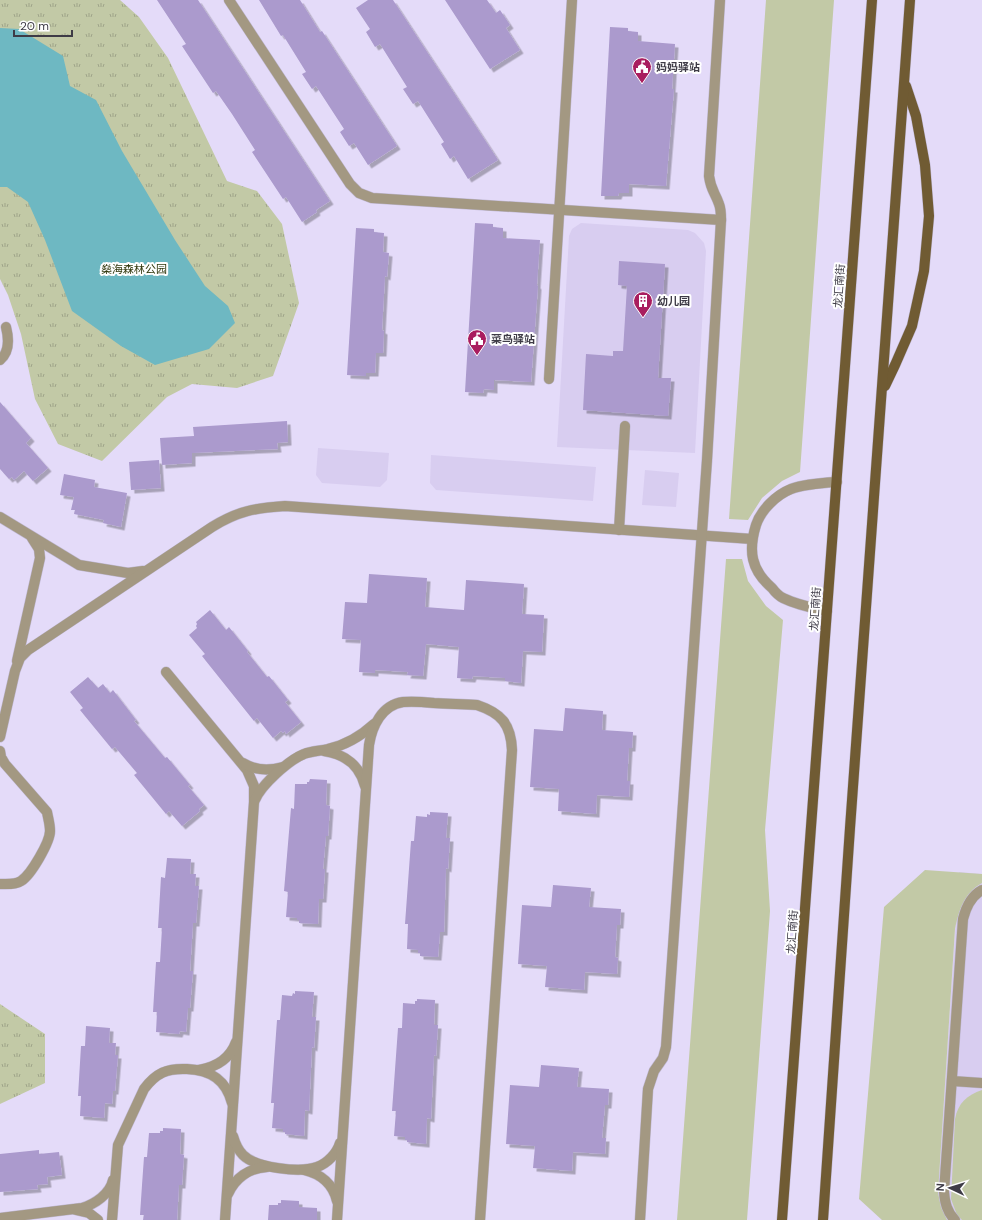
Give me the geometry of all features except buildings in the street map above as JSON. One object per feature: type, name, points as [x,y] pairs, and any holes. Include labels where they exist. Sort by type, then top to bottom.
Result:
[{"type":"main road","name":"龙汇南街","points":[[782,1220],[872,0]]},
{"type":"main road","points":[[823,1220],[910,0]]},
{"type":"main road","points":[[882,392],[912,326],[924,271],[928,216],[925,165],[916,116],[904,80]]},
{"type":"lane","points":[[229,0],[350,184],[360,193],[372,198],[721,220]]},
{"type":"lane","points":[[549,379],[558,209],[572,0]]},
{"type":"lane","points":[[640,1220],[648,1090],[654,1071],[663,1058],[666,1047],[708,460],[721,220],[719,202],[711,189],[709,176],[720,0]]},
{"type":"lane","points":[[0,360],[4,357],[7,350],[8,335],[6,327]]},
{"type":"lane","points":[[619,530],[625,426]]},
{"type":"lane","points":[[827,611],[812,608],[783,598],[766,583],[753,564],[752,539],[760,516],[772,502],[791,490],[818,484],[837,482]]},
{"type":"lane","points":[[15,671],[20,658],[28,650],[147,570],[225,519],[243,511],[264,507],[285,506],[752,539]]},
{"type":"lane","points":[[0,517],[79,565],[128,573],[147,570]]},
{"type":"lane","points":[[0,737],[40,558],[39,549],[31,536]]},
{"type":"lane","points":[[166,672],[247,770],[254,786],[225,1220]]},
{"type":"lane","points":[[337,1220],[369,745],[371,733],[381,714],[401,702],[413,702],[477,705],[498,715],[508,729],[511,738],[511,758],[480,1220]]},
{"type":"lane","points":[[254,802],[264,785],[286,766],[304,754],[340,746],[363,734],[375,723]]},
{"type":"lane","points":[[320,750],[339,755],[354,764],[363,778],[366,789]]},
{"type":"lane","points":[[0,751],[1,757],[5,764],[47,812],[50,831],[48,840],[30,872],[21,881],[10,884],[0,884]]},
{"type":"lane","points":[[240,761],[249,767],[258,770],[274,770],[286,766]]},
{"type":"lane","points":[[955,1220],[948,1210],[944,1192],[963,919],[965,909],[971,900],[982,890]]},
{"type":"lane","points":[[199,1070],[213,1066],[225,1060],[238,1036]]},
{"type":"lane","points":[[112,1220],[117,1151],[120,1139],[144,1088],[150,1081],[157,1075],[175,1068],[199,1070],[213,1076],[224,1085],[233,1109]]},
{"type":"lane","points":[[952,1081],[982,1083]]},
{"type":"lane","points":[[231,1132],[243,1155],[249,1160],[269,1167]]},
{"type":"lane","points":[[302,1170],[318,1167],[333,1156],[342,1137]]},
{"type":"lane","points":[[227,1197],[235,1182],[246,1173],[260,1167],[269,1167],[312,1172],[326,1180],[335,1193],[338,1206]]},
{"type":"lane","points":[[0,1218],[74,1209],[91,1205],[107,1192],[116,1172]]},
{"type":"lane","points":[[74,1209],[89,1214],[98,1220]]},
{"type":"shaded area","points":[[0,28],[19,29],[63,56],[70,86],[96,100],[122,151],[175,240],[205,286],[228,306],[235,323],[209,349],[155,365],[121,346],[72,311],[45,240],[28,202],[7,187],[0,187]]},
{"type":"shaded area","points":[[581,223],[688,230],[695,233],[704,243],[706,251],[695,453],[557,447],[569,236],[572,229]]},
{"type":"shaded area","points":[[318,448],[389,453],[387,480],[380,487],[322,483],[316,475]]},
{"type":"shaded area","points":[[431,455],[596,467],[593,501],[436,490],[430,483]]},
{"type":"shaded area","points":[[645,470],[679,473],[676,507],[642,505]]},
{"type":"shaded area","points":[[959,872],[982,874],[982,1220],[936,1220]]},
{"type":"green space","name":"燊海森林公园","points":[[0,0],[120,0],[139,17],[168,58],[227,181],[257,191],[282,224],[299,303],[273,376],[237,388],[192,384],[167,397],[102,461],[58,444],[35,399],[21,334],[8,295],[0,279]]},
{"type":"green space","points":[[766,0],[834,0],[800,472],[782,481],[762,498],[748,520],[729,519]]},
{"type":"green space","points":[[726,559],[742,559],[748,581],[766,606],[783,620],[765,830],[770,911],[747,1220],[677,1220]]},
{"type":"green space","points":[[925,870],[982,874],[982,883],[971,892],[963,903],[958,915],[955,929],[938,1193],[941,1207],[947,1220],[882,1220],[859,1199],[884,907]]},
{"type":"green space","points":[[0,1004],[45,1034],[45,1083],[0,1104]]},
{"type":"green space","points":[[982,1090],[982,1220],[962,1220],[957,1215],[951,1199],[955,1119],[958,1108],[964,1100],[972,1094]]},
{"type":"place","name":"妈妈驿站","points":[[642,84]]},
{"type":"place","name":"幼儿园","points":[[643,318]]},
{"type":"place","name":"菜鸟驿站","points":[[477,356]]}]
